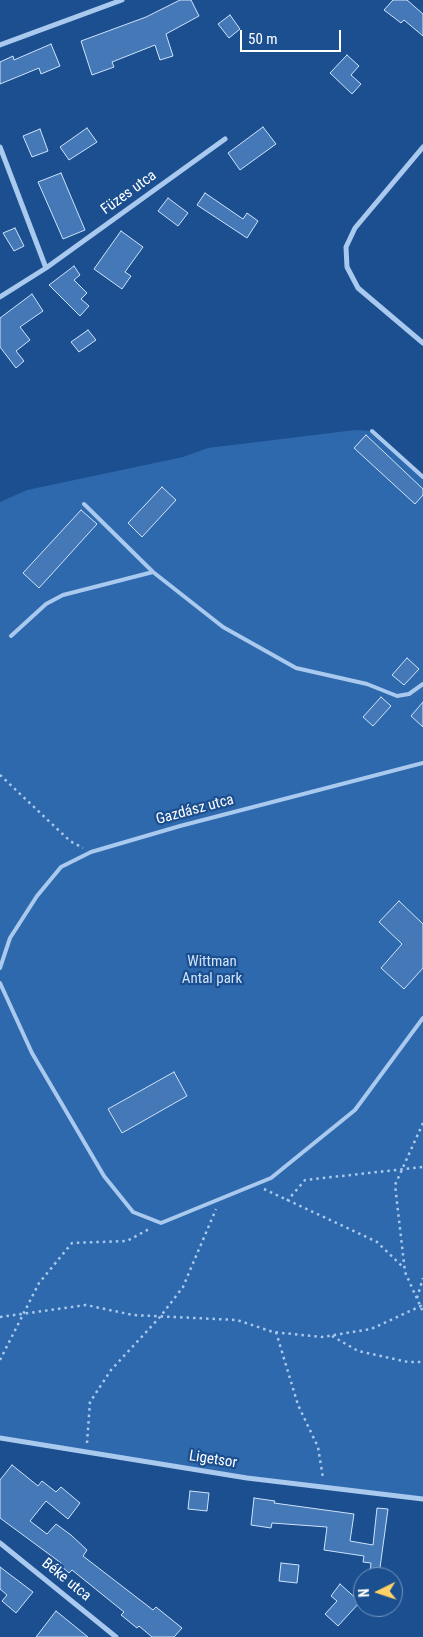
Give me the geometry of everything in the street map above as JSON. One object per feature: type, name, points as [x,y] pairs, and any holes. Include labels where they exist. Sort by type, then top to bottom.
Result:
[{"type":"street","points":[[0,45],[122,0]]},
{"type":"street","name":"Füzes utca","points":[[0,297],[46,268],[225,139]]},
{"type":"street","points":[[0,147],[46,268]]},
{"type":"street","points":[[423,147],[355,228],[346,247],[347,267],[358,288],[423,342]]},
{"type":"street","name":"Ligetsor","points":[[0,1438],[247,1478],[423,1498]]},
{"type":"street","name":"Béke utca","points":[[0,1543],[116,1637]]},
{"type":"lane","points":[[372,431],[423,477]]},
{"type":"lane","points":[[84,504],[153,572],[223,627],[296,668],[367,684],[397,696],[409,694],[423,684]]},
{"type":"lane","points":[[12,636],[46,604],[63,595],[153,572]]},
{"type":"lane","name":"Gazdász utca","points":[[90,852],[189,823],[423,763]]},
{"type":"lane","points":[[0,968],[10,938],[37,896],[61,867],[90,852]]},
{"type":"lane","points":[[0,984],[32,1053],[104,1176],[133,1212],[161,1223],[270,1178],[355,1110],[423,1018]]},
{"type":"path","points":[[0,775],[70,841],[90,852]]},
{"type":"path","points":[[423,1123],[395,1185],[405,1269],[423,1312]]},
{"type":"path","points":[[288,1200],[305,1180],[423,1167]]},
{"type":"path","points":[[254,1185],[377,1242],[405,1269]]},
{"type":"path","points":[[86,1452],[90,1402],[111,1370],[160,1317],[182,1287],[219,1200]]},
{"type":"path","points":[[0,1360],[39,1283],[72,1243],[127,1241],[161,1223]]},
{"type":"path","points":[[417,1298],[423,1278]]},
{"type":"path","points":[[0,1317],[86,1305],[133,1316],[237,1320],[276,1332],[322,1338],[371,1329],[422,1307]]},
{"type":"path","points":[[276,1332],[298,1405],[318,1447],[324,1487]]},
{"type":"path","points":[[331,1336],[358,1350],[408,1362],[423,1362]]},
{"type":"green space","name":"Wittman Antal park","points":[[355,430],[372,431],[423,477],[423,1498],[217,1473],[0,1439],[0,502],[27,490],[183,457],[208,448]]},
{"type":"building","points":[[180,0],[191,0],[199,16],[166,34],[173,56],[160,60],[155,45],[112,62],[114,67],[92,75],[81,41],[146,17]]},
{"type":"building","points":[[393,0],[407,0],[423,14],[423,36],[404,20],[401,23],[384,10]]},
{"type":"building","points":[[230,15],[240,29],[229,38],[218,24]]},
{"type":"building","points":[[51,44],[60,66],[41,74],[39,68],[0,84],[0,62],[13,56],[14,60]]},
{"type":"building","points":[[347,55],[359,66],[351,75],[361,84],[352,94],[330,73]]},
{"type":"building","points":[[263,127],[276,144],[240,170],[228,153]]},
{"type":"building","points":[[87,128],[97,142],[69,160],[60,147]]},
{"type":"building","points":[[40,129],[48,151],[32,157],[23,136]]},
{"type":"building","points":[[61,173],[85,230],[63,239],[38,182]]},
{"type":"building","points":[[205,193],[243,219],[247,213],[258,221],[247,238],[197,205]]},
{"type":"building","points":[[168,198],[188,213],[178,226],[158,211]]},
{"type":"building","points":[[15,228],[24,246],[14,251],[3,233]]},
{"type":"building","points":[[121,231],[143,247],[125,272],[131,276],[122,289],[94,269]]},
{"type":"building","points":[[74,266],[80,275],[74,280],[87,293],[81,299],[89,306],[80,316],[49,285]]},
{"type":"building","points":[[32,294],[43,311],[20,327],[30,340],[16,351],[24,361],[16,368],[0,347],[0,318]]},
{"type":"building","points":[[88,330],[96,340],[79,352],[71,342]]},
{"type":"building","points":[[366,435],[423,489],[423,495],[415,504],[354,448]]},
{"type":"building","points":[[162,487],[176,500],[142,537],[128,523]]},
{"type":"building","points":[[81,510],[97,524],[39,588],[23,573]]},
{"type":"building","points":[[407,658],[419,669],[404,685],[392,675]]},
{"type":"building","points":[[381,697],[391,706],[373,726],[363,717]]},
{"type":"building","points":[[423,702],[423,727],[411,716]]},
{"type":"building","points":[[399,901],[423,924],[423,968],[404,989],[381,968],[402,944],[379,922]]},
{"type":"building","points":[[174,1072],[187,1096],[122,1133],[108,1109]]},
{"type":"building","points":[[12,1465],[38,1486],[42,1481],[56,1492],[61,1487],[80,1503],[68,1519],[46,1501],[30,1521],[47,1534],[56,1524],[71,1535],[87,1550],[83,1556],[153,1610],[156,1607],[182,1628],[174,1637],[152,1637],[139,1626],[137,1628],[121,1615],[124,1612],[72,1570],[69,1573],[60,1565],[61,1563],[0,1518],[0,1480]]},
{"type":"building","points":[[190,1491],[209,1493],[207,1511],[188,1509]]},
{"type":"building","points":[[254,1498],[275,1501],[274,1503],[354,1514],[350,1541],[373,1545],[377,1508],[388,1509],[380,1567],[371,1567],[371,1563],[363,1562],[364,1556],[324,1550],[327,1527],[272,1523],[271,1528],[251,1525]]},
{"type":"building","points":[[281,1563],[299,1565],[297,1583],[279,1581]]},
{"type":"building","points":[[0,1567],[33,1592],[16,1613],[2,1601],[7,1595],[0,1589]]},
{"type":"building","points":[[340,1584],[353,1596],[353,1610],[338,1626],[325,1614],[337,1601],[331,1596]]},
{"type":"building","points":[[56,1611],[88,1637],[36,1637]]}]
